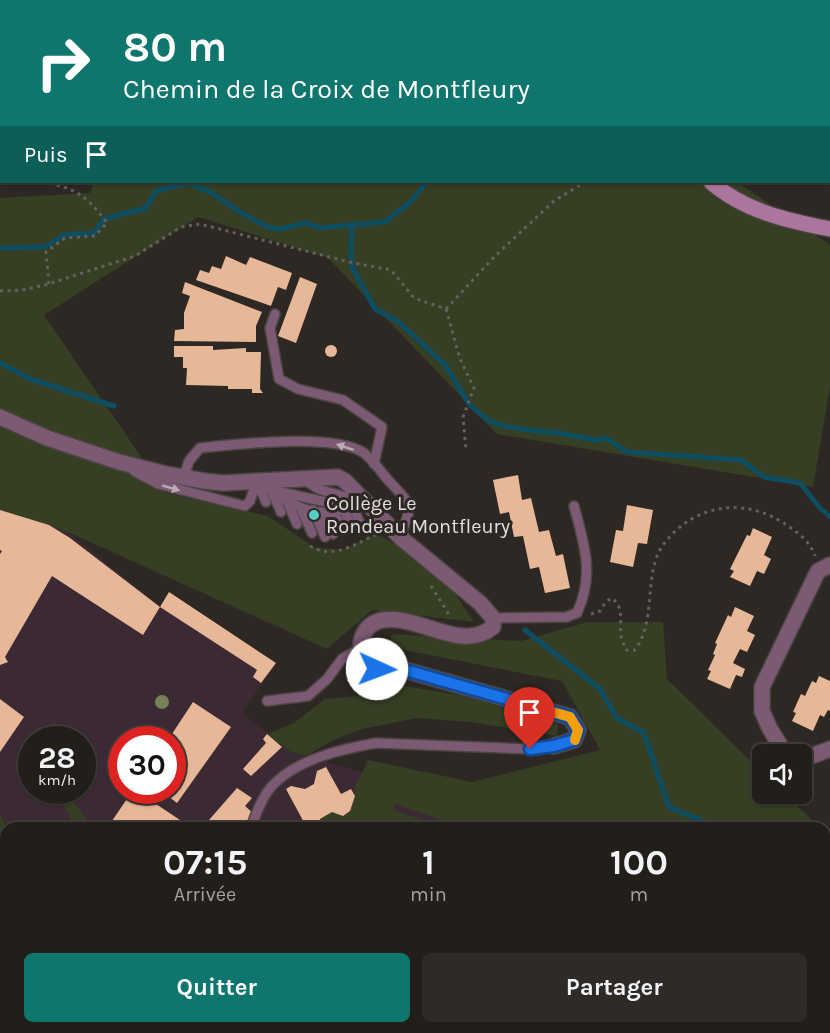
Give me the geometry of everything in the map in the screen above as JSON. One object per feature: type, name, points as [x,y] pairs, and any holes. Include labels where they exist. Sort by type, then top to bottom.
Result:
[{"type":"main road","points":[[712,183],[763,212],[830,229]]},
{"type":"street","points":[[0,417],[47,438],[119,462],[184,476],[224,483],[338,477],[345,481],[345,506],[400,536],[480,603],[493,618],[493,627],[476,636],[460,636],[395,619],[378,621],[368,627],[360,638],[359,649],[365,662],[377,669],[398,668],[570,717],[578,730],[574,740],[554,746]]},
{"type":"street","points":[[779,744],[762,711],[762,687],[824,568]]},
{"type":"street","points":[[812,756],[830,749]]},
{"type":"lane","points":[[275,314],[270,328],[279,379],[298,389],[343,400],[382,427],[374,464]]},
{"type":"lane","points":[[184,476],[189,461],[200,448],[254,442],[341,444],[364,454],[408,502],[410,513],[400,536]]},
{"type":"lane","points":[[119,462],[158,484],[245,506],[250,501],[256,481]]},
{"type":"lane","points":[[256,481],[301,508],[313,510],[345,506]]},
{"type":"lane","points":[[256,481],[266,502]]},
{"type":"lane","points":[[271,490],[345,506]]},
{"type":"lane","points":[[271,490],[281,512]]},
{"type":"lane","points":[[287,501],[297,524]]},
{"type":"lane","points":[[345,506],[351,526],[345,506]]},
{"type":"lane","points":[[313,510],[329,536],[345,506]]},
{"type":"lane","points":[[493,618],[566,617],[577,613],[584,598],[588,576],[585,548],[574,506]]},
{"type":"lane","points":[[301,508],[312,533]]},
{"type":"lane","points":[[267,701],[308,696],[327,679],[342,659],[359,649]]},
{"type":"lane","points":[[254,822],[272,786],[294,769],[323,756],[356,746],[376,743],[530,749],[554,746]]},
{"type":"path","points":[[48,183],[66,186],[92,203],[107,223],[95,236],[65,238],[46,252],[49,284]]},
{"type":"path","points":[[446,309],[495,256],[554,201],[583,183]]},
{"type":"path","points":[[0,291],[22,290],[49,284],[135,256],[181,227],[200,224],[349,262],[391,270],[414,298],[446,309]]},
{"type":"path","points":[[446,309],[460,359],[474,388],[463,417],[466,450]]},
{"type":"path","points":[[577,613],[592,614],[600,611],[611,598],[618,602],[621,635],[626,651],[635,650],[643,640],[654,569],[662,547],[697,516],[711,510],[739,506],[778,519],[800,534],[824,568]]},
{"type":"path","points":[[430,583],[460,636]]},
{"type":"shaded area","points":[[0,510],[68,532],[160,607],[169,592],[276,663],[242,713],[291,752],[536,822],[4,822],[0,813]]},
{"type":"green space","points":[[95,183],[738,183],[830,245],[830,387],[813,487],[497,434],[328,258],[198,217],[44,315],[166,493],[268,516],[314,547],[342,550],[377,534],[439,569],[474,622],[372,610],[327,649],[68,532],[0,510],[0,198],[90,193]]},
{"type":"green space","points":[[587,622],[663,622],[667,679],[752,762],[752,804],[795,804],[814,822],[447,822],[395,804],[393,810],[430,822],[319,822],[320,819],[332,812],[343,816],[350,811],[355,796],[354,789],[368,760],[472,782],[600,750],[562,681],[389,647],[392,634],[521,641]]},
{"type":"green space","points":[[364,679],[463,696],[558,724],[557,736],[470,722],[417,718],[362,729],[331,741],[306,756],[291,752],[267,734],[294,723],[325,699],[358,696]]},
{"type":"green space","points":[[62,804],[75,804],[88,822],[73,822]]},
{"type":"building","points":[[226,256],[246,265],[250,257],[292,273],[286,290],[278,287],[271,306],[196,280],[200,270],[209,273],[212,266],[221,269]]},
{"type":"building","points":[[300,277],[317,284],[296,343],[278,336]]},
{"type":"building","points":[[185,282],[262,312],[256,326],[256,342],[174,341],[175,330],[184,329],[184,313],[190,296],[182,293]]},
{"type":"building","points":[[331,345],[337,351],[331,357],[325,351]]},
{"type":"building","points":[[174,346],[213,346],[213,350],[246,348],[246,352],[261,352],[260,389],[263,393],[252,393],[252,389],[228,389],[228,386],[186,385],[187,368],[183,368],[183,357],[174,357]]},
{"type":"building","points":[[518,475],[522,500],[531,498],[539,532],[549,530],[556,556],[563,554],[570,588],[545,593],[539,567],[530,569],[523,536],[514,537],[509,512],[500,514],[493,480]]},
{"type":"building","points":[[627,505],[653,510],[647,544],[638,543],[633,567],[610,562],[616,530],[623,531]]},
{"type":"building","points":[[0,510],[49,525],[70,538],[160,607],[143,635],[52,576],[5,657],[8,662],[0,665],[0,554],[2,551],[0,550]]},
{"type":"building","points":[[753,528],[772,537],[764,555],[771,559],[764,574],[757,571],[750,586],[730,577],[734,571],[730,569],[747,535],[750,536]]},
{"type":"building","points":[[169,592],[276,663],[261,683],[253,677],[257,670],[160,607]]},
{"type":"building","points":[[735,607],[754,616],[747,631],[755,635],[747,652],[740,649],[733,663],[745,669],[742,677],[736,675],[730,689],[707,679],[711,671],[708,670],[715,655],[713,654],[717,644],[715,643],[728,615],[731,617]]},
{"type":"building","points":[[350,676],[358,681],[355,686],[347,681]]},
{"type":"building","points":[[819,676],[830,681],[830,711],[828,710],[824,717],[820,715],[813,731],[792,721],[796,713],[793,712],[801,694],[805,696],[812,681],[816,683]]},
{"type":"building","points":[[0,699],[24,717],[0,752]]},
{"type":"building","points":[[193,702],[231,727],[186,790],[186,726],[177,726]]},
{"type":"building","points":[[267,734],[282,747],[251,776],[243,769],[266,743],[263,739]]},
{"type":"building","points":[[326,767],[341,794],[351,789],[355,796],[350,811],[343,816],[332,812],[320,819],[319,822],[304,822],[286,789],[291,786],[305,789],[314,784],[317,771]]},
{"type":"building","points":[[237,788],[252,798],[245,806],[255,815],[250,822],[207,822]]},
{"type":"building","points":[[124,804],[156,804],[183,822],[113,822]]},
{"type":"waterway","points":[[0,248],[45,247],[64,235],[94,233],[104,219],[146,208],[156,191],[188,183],[210,192],[268,227],[279,229],[306,223],[320,228],[352,225],[351,251]]},
{"type":"waterway","points":[[352,225],[385,222],[410,202],[426,183]]},
{"type":"waterway","points":[[351,253],[352,267],[375,309],[399,322],[446,366],[469,404],[487,420],[504,426],[528,430],[597,440],[606,438],[627,452],[741,460],[764,477],[800,483],[830,517]]},
{"type":"waterway","points":[[0,363],[30,379],[114,406]]},
{"type":"waterway","points":[[525,630],[599,688],[617,718],[644,733],[669,807],[705,822]]},
{"type":"slow traffic","points":[[542,709],[570,717],[578,730],[575,740]]},
{"type":"place","name":"Collège Le Rondeau Montfleury","points":[[314,515]]},
{"type":"route","points":[[377,669],[398,668],[570,717],[578,730],[574,740],[554,746],[530,749]]}]
